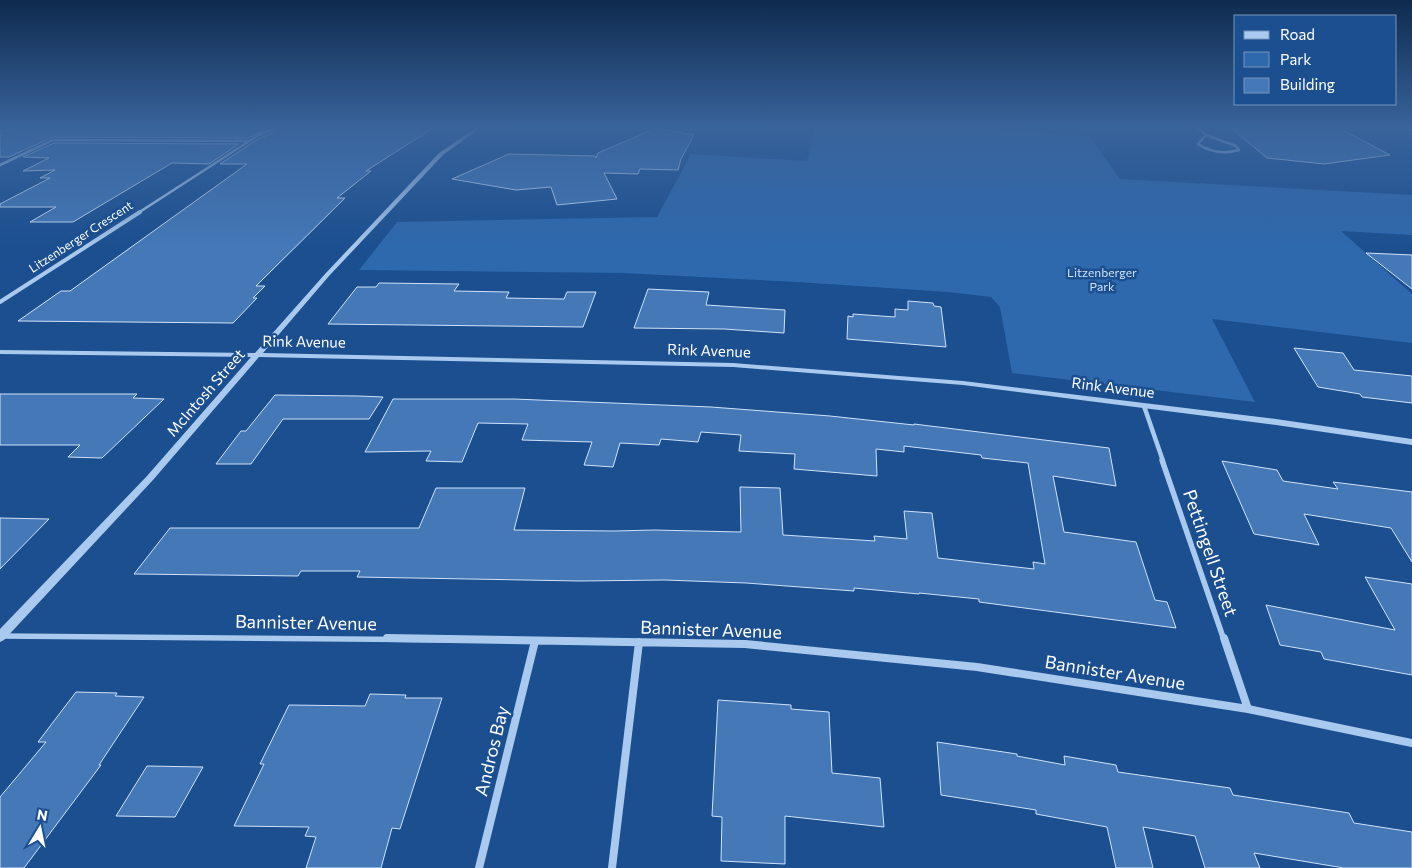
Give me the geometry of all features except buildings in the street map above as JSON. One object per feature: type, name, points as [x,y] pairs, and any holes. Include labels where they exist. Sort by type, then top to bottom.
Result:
[{"type":"street","name":"Litzenberger Crescent","points":[[0,302],[207,169]]},
{"type":"street","name":"McIntosh Street","points":[[0,636],[150,478],[327,275],[427,169]]},
{"type":"street","name":"Rink Avenue","points":[[0,352],[257,355],[733,365],[963,383],[1412,442]]},
{"type":"street","name":"Pettingell Street","points":[[1144,406],[1248,709]]},
{"type":"street","name":"Bannister Avenue","points":[[0,636],[303,637],[744,644],[976,666],[1248,709],[1412,743]]},
{"type":"street","name":"Andros Bay","points":[[479,868],[535,641]]},
{"type":"street","points":[[612,868],[639,642]]},
{"type":"green space","name":"Litzenberger Park","points":[[683,169],[1112,169],[1120,179],[1412,195],[1412,235],[1341,231],[1412,294],[1412,343],[1212,319],[1255,402],[1012,373],[1000,307],[991,297],[948,292],[797,282],[622,273],[359,270],[397,222],[657,217]]}]
